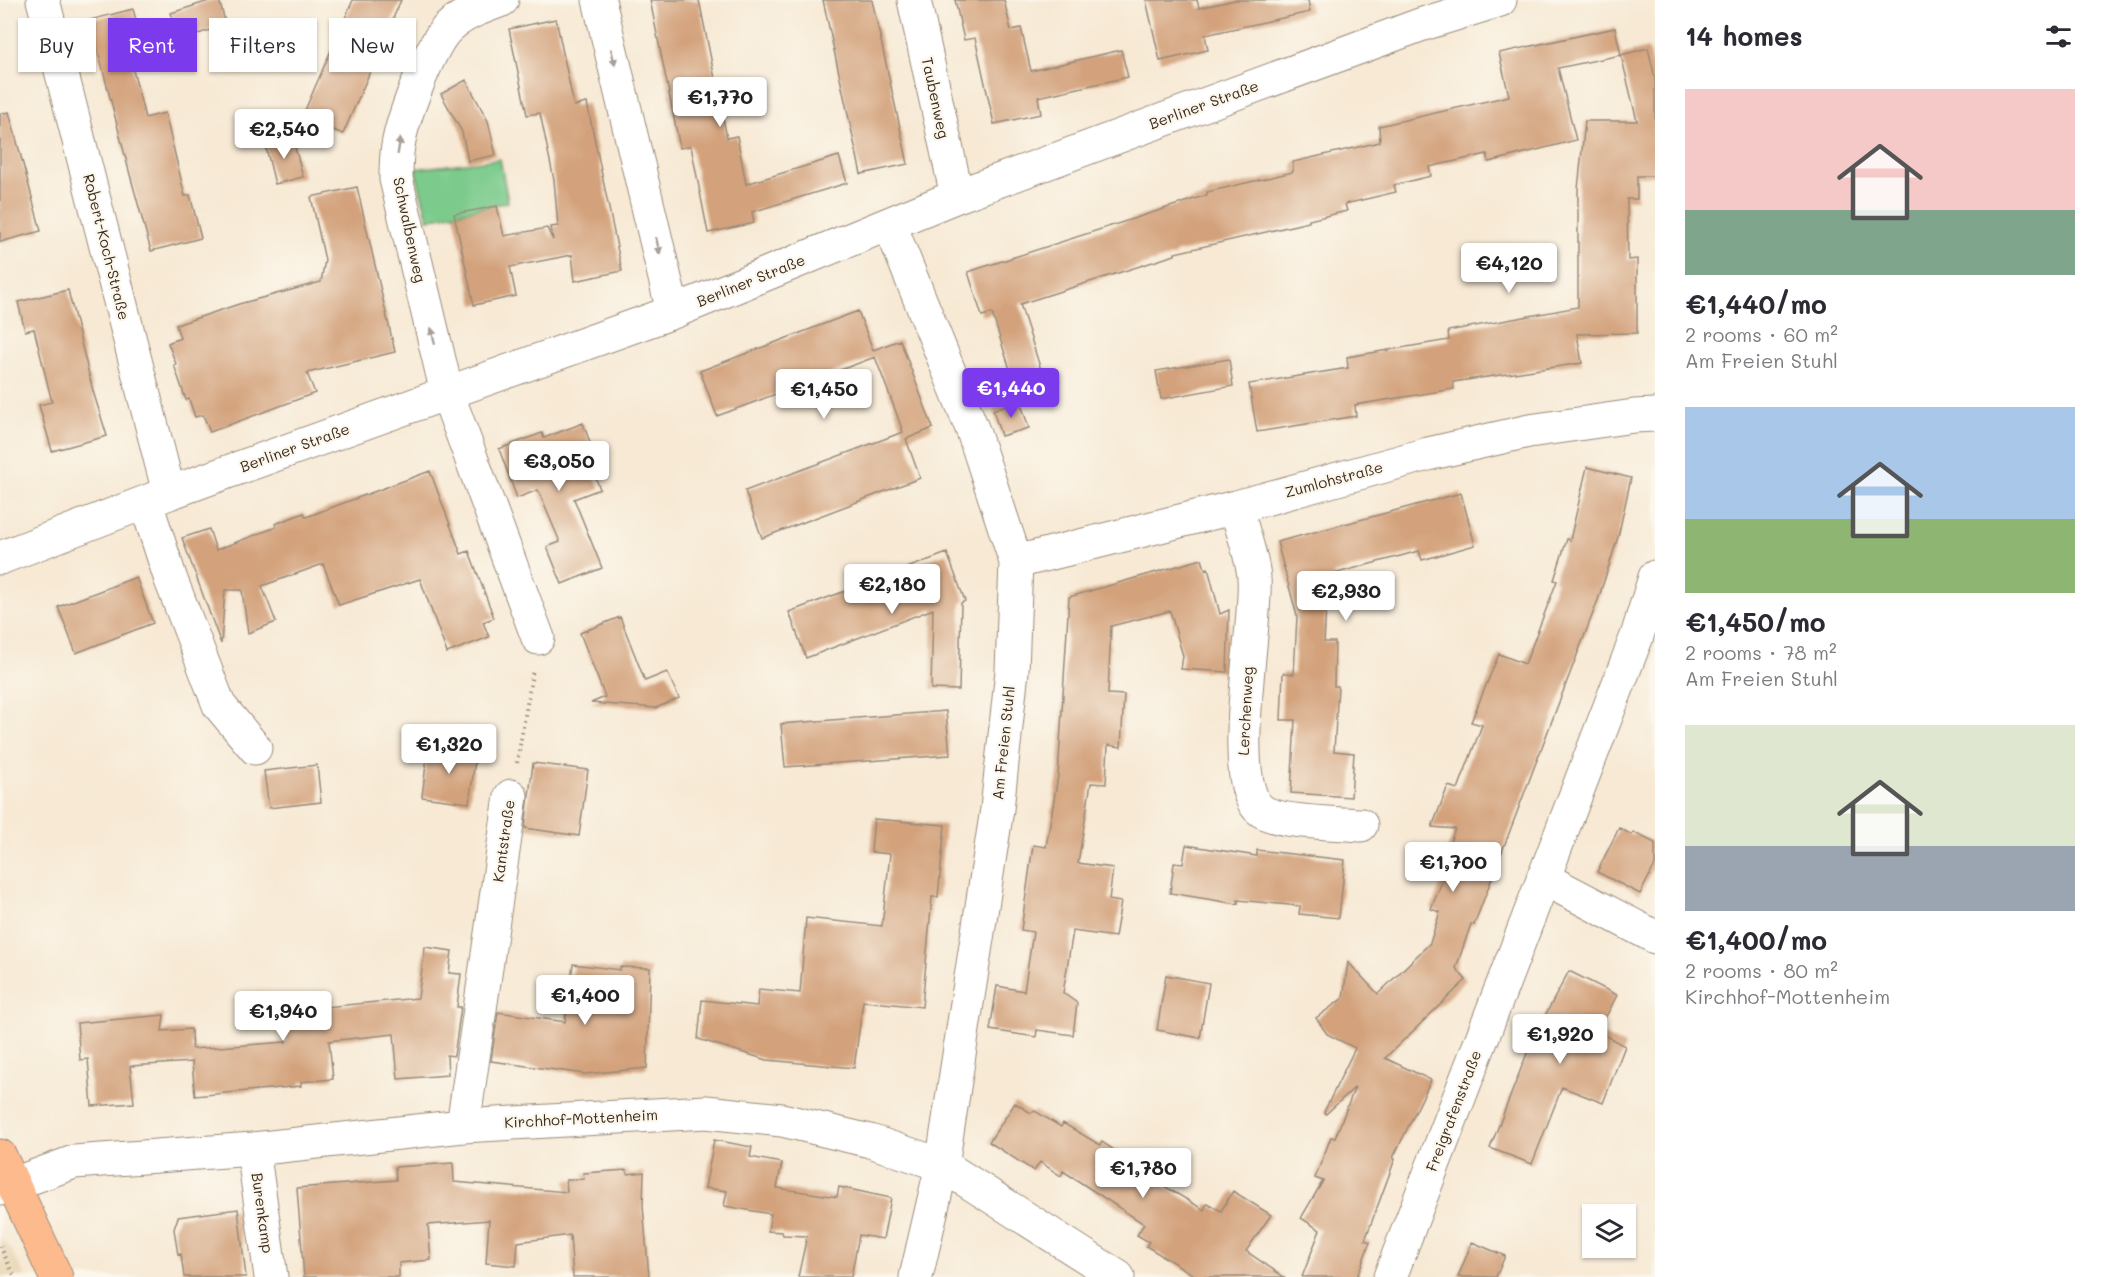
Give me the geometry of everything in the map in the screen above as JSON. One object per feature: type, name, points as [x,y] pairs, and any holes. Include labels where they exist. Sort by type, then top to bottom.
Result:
[{"type":"main road","points":[[4,1176],[56,1277]]},
{"type":"street","name":"Robert-Koch-Straße","points":[[43,0],[157,498],[171,580],[219,705],[255,748]]},
{"type":"street","name":"Schwalbenweg","points":[[447,393],[396,179],[398,146],[406,115],[426,63],[447,28],[474,10],[502,0]]},
{"type":"street","points":[[599,0],[673,312]]},
{"type":"street","name":"Taubenweg","points":[[914,0],[957,196]]},
{"type":"street","name":"Berliner Straße","points":[[0,558],[157,498],[673,312],[1417,12],[1500,0]]},
{"type":"street","name":"Am Freien Stuhl","points":[[890,225],[973,431],[1016,562],[1012,671],[997,810],[942,1165],[916,1277]]},
{"type":"street","points":[[447,393],[538,638]]},
{"type":"street","name":"Zumlohstraße","points":[[1016,562],[1236,507],[1428,454],[1529,431],[1655,415]]},
{"type":"street","name":"Lerchenweg","points":[[1236,507],[1254,577],[1243,740],[1244,776],[1252,801],[1260,811],[1275,817],[1361,825]]},
{"type":"street","name":"Freigrafenstraße","points":[[1390,1277],[1637,636],[1655,577]]},
{"type":"street","name":"Kantstraße","points":[[463,1126],[511,796]]},
{"type":"street","points":[[1543,878],[1655,937]]},
{"type":"street","name":"Kirchhof-Mottenheim","points":[[4,1176],[74,1162],[253,1149],[463,1126],[706,1112],[782,1120],[870,1142],[942,1165],[1118,1277]]},
{"type":"street","name":"Burenkamp","points":[[253,1149],[271,1277]]},
{"type":"path","name":"Kantstraße","points":[[511,796],[538,638]]},
{"type":"path","points":[[0,1246],[15,1277]]},
{"type":"shaded area","points":[[0,1237],[10,1248],[26,1277],[0,1277]]},
{"type":"green space","points":[[500,159],[508,202],[428,219],[415,169]]},
{"type":"building","points":[[212,0],[219,0],[224,18],[209,18],[209,30],[197,34],[197,18],[172,18],[171,13]]},
{"type":"building","points":[[353,0],[401,0],[393,18],[345,18]]},
{"type":"building","points":[[650,0],[699,0],[727,138],[737,136],[746,184],[839,156],[847,183],[752,212],[754,223],[708,233],[691,146],[680,148]]},
{"type":"building","points":[[823,0],[872,0],[908,164],[861,174]]},
{"type":"building","points":[[955,0],[1004,0],[1011,30],[1021,28],[1031,71],[1121,50],[1128,77],[1038,97],[1041,114],[994,124],[975,38],[964,40]]},
{"type":"building","points":[[1146,0],[1197,0],[1199,8],[1235,0],[1308,0],[1310,12],[1205,35],[1208,50],[1160,61]]},
{"type":"building","points":[[133,9],[135,18],[108,18],[108,72],[134,72],[145,118],[165,113],[185,196],[190,195],[201,238],[151,251],[96,43],[96,18]]},
{"type":"building","points":[[556,19],[574,106],[587,103],[622,271],[575,281],[572,255],[510,267],[516,296],[474,305],[454,214],[497,206],[504,236],[547,228],[553,240],[551,227],[558,226],[554,180],[540,113],[527,115],[509,29]]},
{"type":"building","points":[[1615,28],[1621,55],[1558,68],[1576,140],[1489,162],[1487,154],[1429,167],[1431,176],[1394,185],[1396,192],[1345,204],[1347,211],[1175,253],[1175,255],[1020,304],[1048,392],[1020,401],[992,313],[982,316],[968,272],[1207,195],[1207,192],[1293,172],[1293,162],[1380,142],[1379,126],[1509,96],[1499,53]]},
{"type":"building","points":[[1648,48],[1655,78],[1655,176],[1637,176],[1637,199],[1627,199],[1628,260],[1637,259],[1637,333],[1577,334],[1582,363],[1453,382],[1454,389],[1355,405],[1356,416],[1257,432],[1249,384],[1348,368],[1347,357],[1449,340],[1448,331],[1578,307],[1578,189],[1585,121],[1637,121],[1621,55]]},
{"type":"building","points":[[329,55],[329,72],[370,72],[343,134],[302,117]]},
{"type":"building","points":[[466,80],[488,121],[496,155],[468,161],[462,132],[441,94]]},
{"type":"building","points":[[9,112],[41,231],[0,242],[0,114]]},
{"type":"building","points":[[292,136],[303,177],[275,184],[265,144]]},
{"type":"building","points":[[357,187],[395,352],[307,373],[315,393],[210,432],[203,415],[195,417],[189,399],[186,400],[174,365],[176,364],[168,343],[180,338],[176,325],[239,304],[321,282],[325,260],[311,197]]},
{"type":"building","points":[[68,290],[93,391],[107,436],[52,451],[39,405],[52,402],[34,329],[25,331],[18,302]]},
{"type":"building","points":[[858,311],[873,350],[900,340],[933,428],[906,439],[920,478],[762,538],[745,491],[903,432],[896,412],[875,357],[717,416],[700,371]]},
{"type":"building","points":[[1229,359],[1233,386],[1161,399],[1156,371]]},
{"type":"building","points":[[1020,401],[1029,428],[1001,436],[993,410]]},
{"type":"building","points":[[583,423],[593,451],[586,454],[600,489],[574,499],[602,568],[562,584],[547,547],[560,542],[538,490],[517,498],[499,449],[542,433],[544,438]]},
{"type":"building","points":[[1587,467],[1631,478],[1618,537],[1598,600],[1474,925],[1471,924],[1456,968],[1466,980],[1385,1058],[1431,1080],[1393,1158],[1395,1159],[1365,1240],[1370,1242],[1357,1277],[1302,1277],[1320,1230],[1301,1218],[1323,1181],[1315,1178],[1331,1137],[1335,1138],[1355,1087],[1326,1114],[1324,1112],[1355,1048],[1327,1034],[1316,1018],[1343,998],[1348,962],[1378,994],[1430,943],[1440,912],[1431,909],[1445,874],[1439,871],[1455,829],[1432,827],[1448,786],[1458,789],[1482,725],[1471,722],[1499,654],[1525,664],[1557,581],[1554,580],[1567,539],[1570,540]]},
{"type":"building","points":[[430,471],[461,554],[469,551],[494,618],[483,622],[489,637],[447,653],[420,579],[339,605],[323,564],[262,586],[276,622],[248,633],[242,590],[225,590],[221,644],[182,538],[209,529],[216,550],[276,527],[275,524],[304,513],[306,517]]},
{"type":"building","points":[[1461,493],[1475,545],[1422,560],[1419,551],[1333,574],[1336,586],[1327,588],[1324,642],[1335,642],[1334,686],[1338,686],[1334,751],[1354,753],[1351,797],[1291,793],[1295,720],[1281,720],[1283,673],[1294,674],[1297,616],[1277,542]]},
{"type":"building","points":[[947,553],[965,601],[961,603],[959,690],[931,689],[933,609],[806,658],[789,612]]},
{"type":"building","points":[[1202,559],[1205,569],[1208,568],[1220,614],[1229,610],[1227,672],[1181,669],[1183,656],[1170,611],[1111,626],[1108,694],[1124,695],[1121,747],[1108,745],[1106,784],[1091,783],[1078,863],[1113,868],[1109,900],[1121,902],[1115,937],[1073,931],[1063,993],[1077,1003],[1073,1035],[1037,1030],[1036,1037],[990,1030],[997,986],[1024,991],[1033,932],[1021,930],[1033,845],[1046,847],[1058,776],[1069,597]]},
{"type":"building","points":[[136,577],[153,623],[76,653],[58,607]]},
{"type":"building","points":[[620,617],[645,681],[667,672],[679,698],[656,708],[591,703],[605,697],[580,633]]},
{"type":"building","points":[[946,711],[950,755],[785,767],[781,724]]},
{"type":"building","points":[[428,748],[476,754],[469,803],[422,797]]},
{"type":"building","points":[[533,763],[588,770],[579,836],[525,828]]},
{"type":"building","points":[[317,765],[321,802],[269,808],[264,771]]},
{"type":"building","points":[[874,819],[945,825],[938,897],[932,897],[922,1007],[863,1001],[854,1068],[767,1060],[698,1039],[702,1000],[757,1006],[759,989],[800,993],[806,918],[882,926],[890,854],[871,852]]},
{"type":"building","points":[[1619,828],[1655,843],[1655,865],[1640,894],[1597,872]]},
{"type":"building","points":[[1186,845],[1257,856],[1257,850],[1345,860],[1339,918],[1299,914],[1300,906],[1238,900],[1238,904],[1170,893],[1174,863],[1183,864]]},
{"type":"building","points":[[425,947],[452,951],[449,973],[461,974],[457,1007],[461,1007],[454,1056],[447,1055],[448,1075],[398,1079],[394,1034],[329,1041],[333,1079],[301,1082],[301,1086],[195,1096],[192,1062],[130,1066],[134,1103],[92,1106],[88,1059],[80,1060],[77,1023],[164,1015],[162,1031],[191,1029],[192,1049],[286,1042],[283,1007],[325,1003],[325,1007],[418,998]]},
{"type":"building","points":[[573,964],[620,970],[620,967],[650,968],[647,1068],[585,1074],[491,1061],[498,1012],[565,1022]]},
{"type":"building","points":[[1569,971],[1617,995],[1598,1032],[1625,1046],[1603,1103],[1562,1087],[1532,1164],[1490,1148],[1533,1038]]},
{"type":"building","points":[[1166,975],[1209,983],[1200,1038],[1157,1030]]},
{"type":"building","points":[[1015,1103],[1031,1113],[1035,1111],[1061,1127],[1063,1123],[1100,1145],[1102,1142],[1141,1168],[1139,1171],[1204,1210],[1207,1203],[1221,1211],[1233,1191],[1271,1215],[1246,1251],[1284,1277],[1197,1277],[1146,1246],[1149,1242],[1137,1235],[1144,1224],[1063,1171],[1061,1176],[1040,1162],[1034,1171],[989,1142]]},
{"type":"building","points":[[714,1140],[752,1147],[750,1157],[782,1163],[777,1188],[837,1197],[839,1187],[891,1198],[883,1239],[859,1235],[851,1277],[798,1277],[807,1236],[783,1235],[782,1232],[768,1231],[771,1214],[724,1206],[727,1191],[705,1188]]},
{"type":"building","points":[[453,1163],[454,1182],[567,1192],[566,1180],[584,1179],[583,1173],[627,1170],[628,1174],[644,1172],[643,1206],[649,1277],[573,1277],[570,1235],[518,1242],[516,1266],[486,1263],[489,1220],[428,1225],[431,1260],[399,1263],[399,1277],[304,1277],[297,1188],[396,1180],[395,1167]]},
{"type":"building","points":[[238,1209],[246,1277],[184,1277],[174,1229],[178,1217]]},
{"type":"building","points":[[1472,1242],[1505,1256],[1496,1277],[1458,1277]]}]
